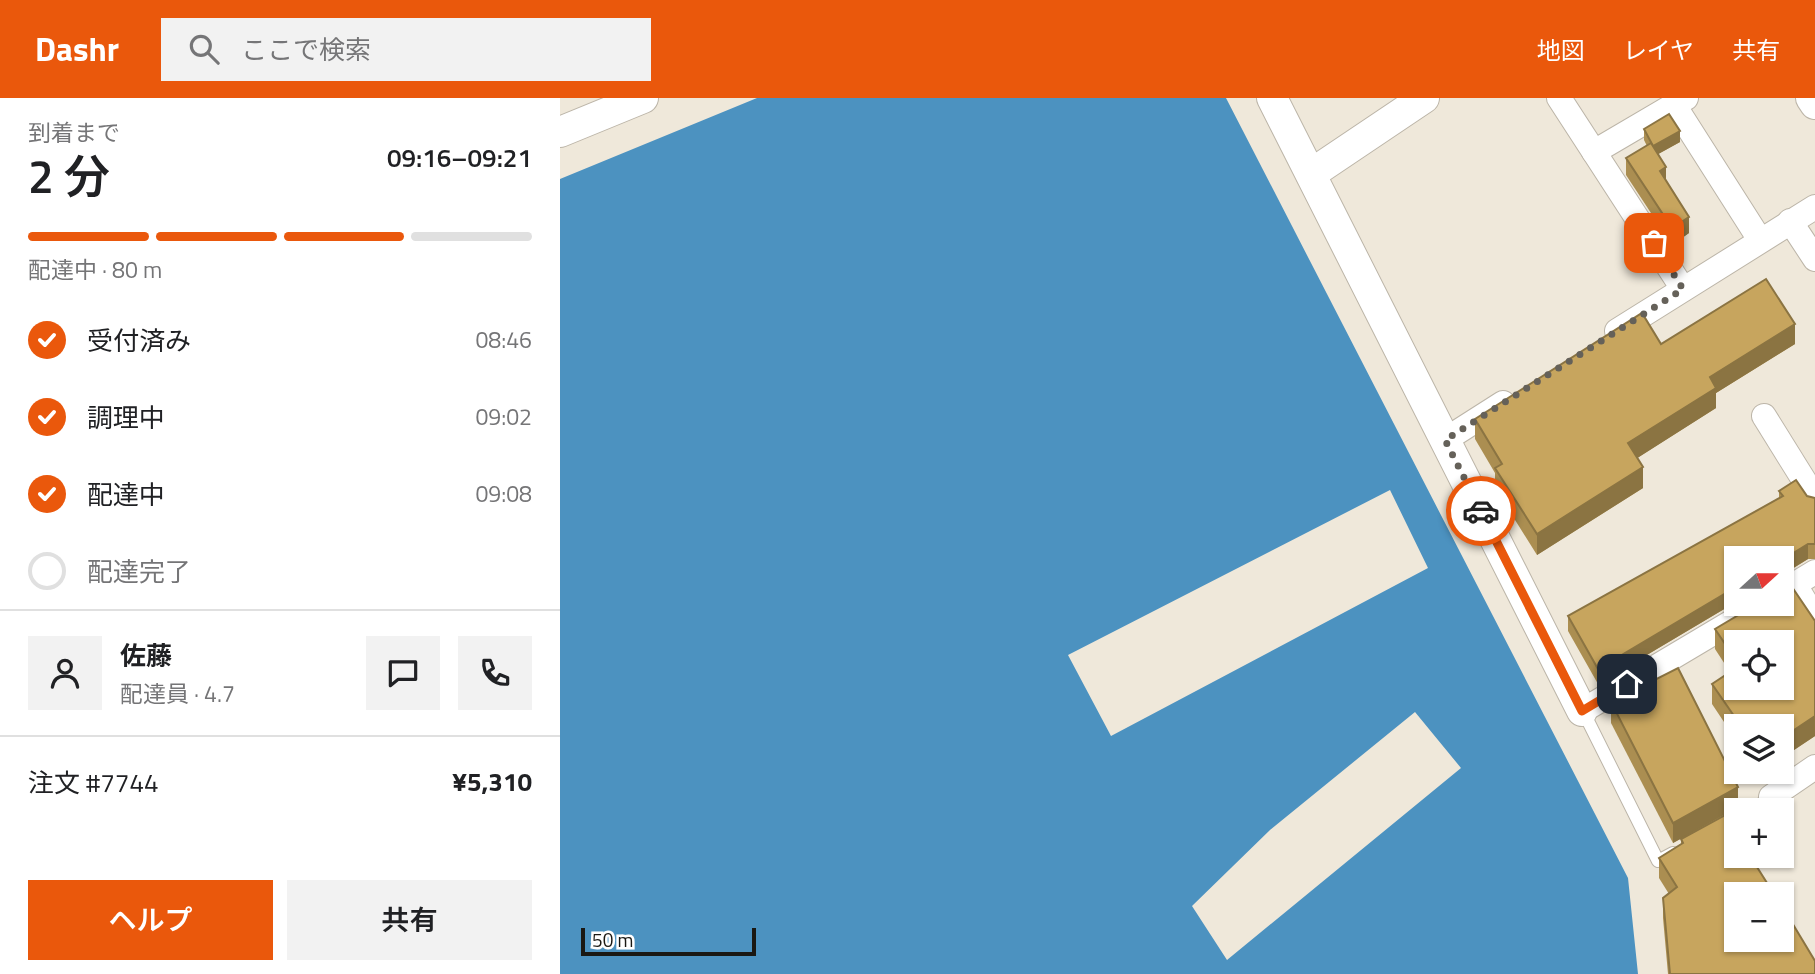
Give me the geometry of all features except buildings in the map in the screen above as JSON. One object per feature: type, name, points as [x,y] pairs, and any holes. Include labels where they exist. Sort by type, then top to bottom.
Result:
[{"type":"street","points":[[560,132],[643,98]]},
{"type":"street","points":[[1272,98],[1582,711],[1742,616]]},
{"type":"street","points":[[1311,174],[1424,98]]},
{"type":"street","points":[[1559,98],[1683,289]]},
{"type":"street","points":[[1811,98],[1815,104]]},
{"type":"street","points":[[1594,152],[1680,101],[1760,240]]},
{"type":"street","points":[[1593,346],[1815,206]]},
{"type":"street","points":[[1790,221],[1815,259]]},
{"type":"street","points":[[1445,440],[1525,389]]},
{"type":"street","points":[[1764,416],[1815,498]]},
{"type":"street","points":[[1797,583],[1815,618]]},
{"type":"street","points":[[1771,798],[1815,767]]},
{"type":"lane","points":[[1582,711],[1658,861],[1680,849]]},
{"type":"lane","points":[[1702,837],[1724,826]]},
{"type":"water","points":[[757,98],[1226,98],[1628,878],[1638,974],[560,974],[560,179]],"holes":[[[1390,490],[1428,568],[1111,736],[1068,655]],[[1415,712],[1461,768],[1227,960],[1192,906],[1270,830]]]},
{"type":"way so far","points":[[1481,511],[1445,440],[1683,289],[1654,243]]},
{"type":"route","points":[[1481,511],[1582,711],[1627,684]]}]
